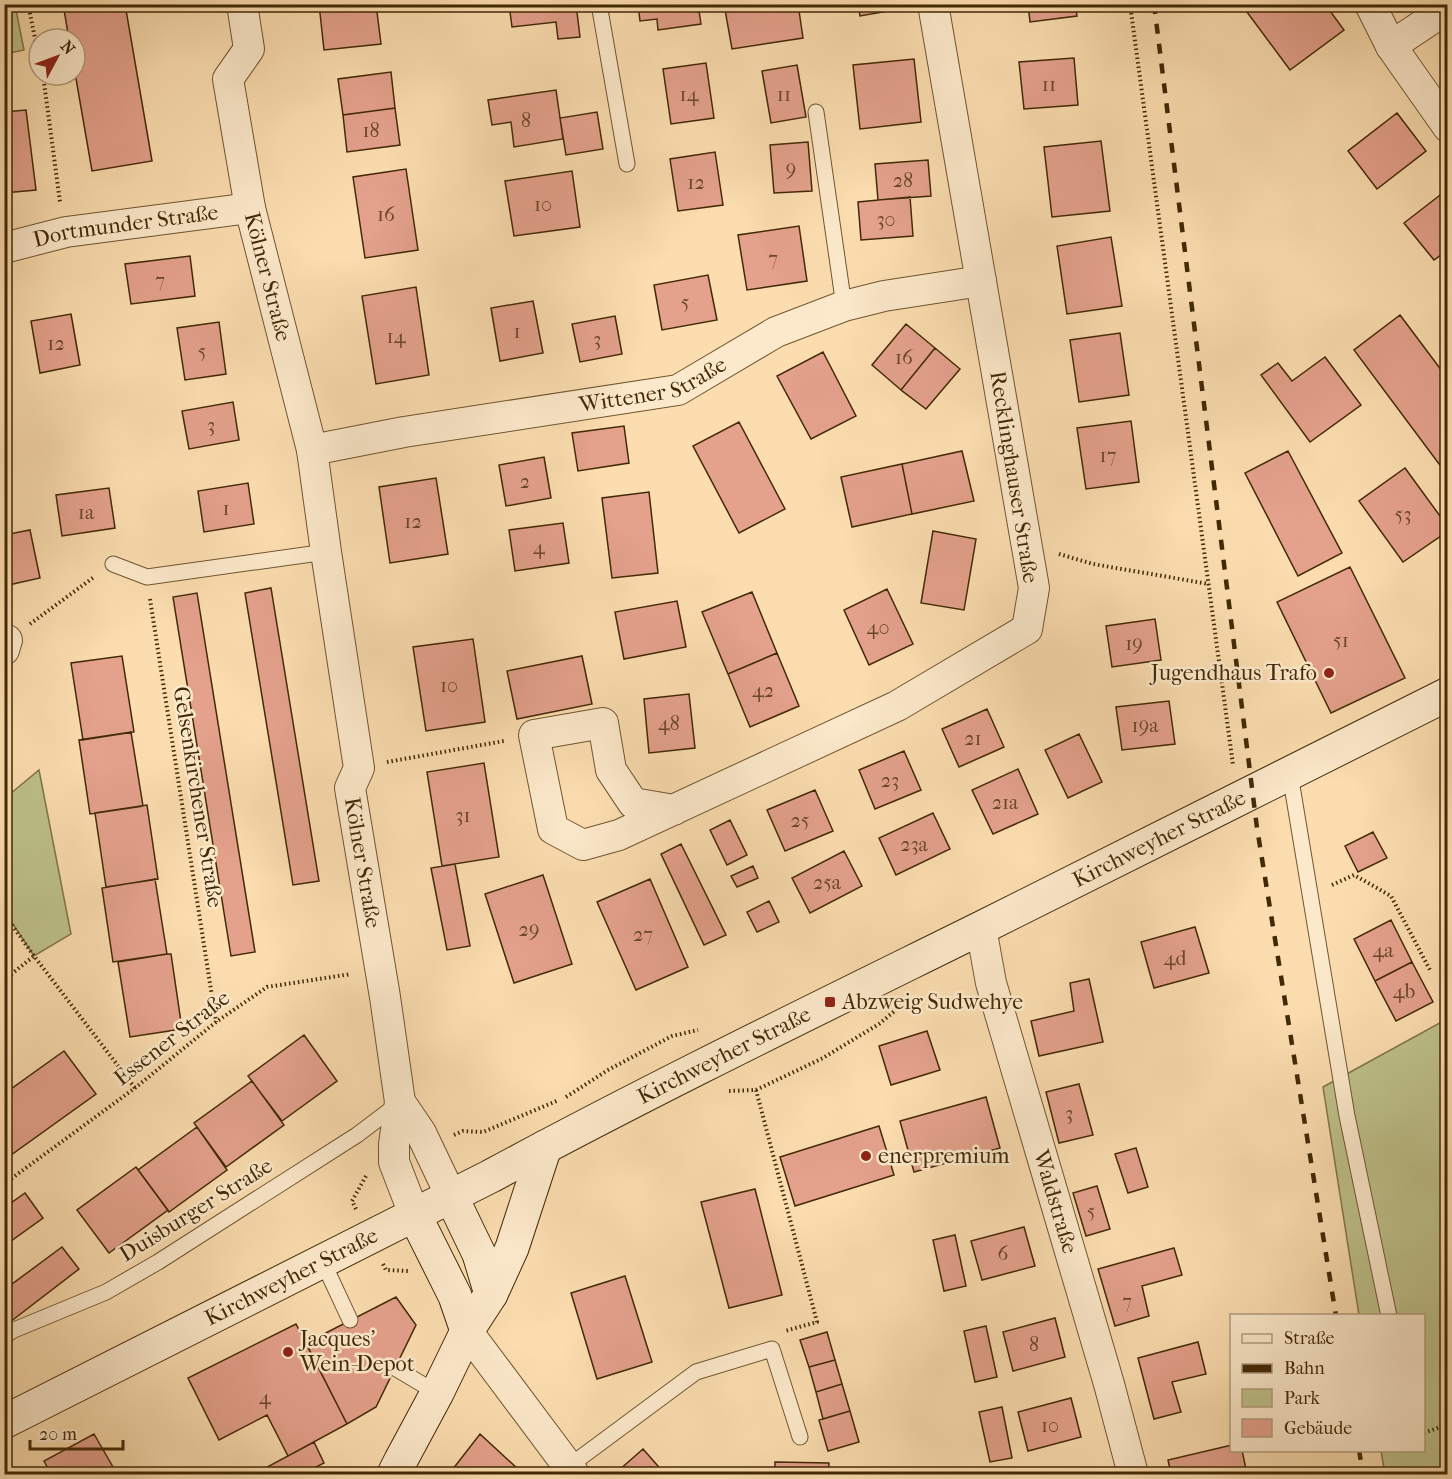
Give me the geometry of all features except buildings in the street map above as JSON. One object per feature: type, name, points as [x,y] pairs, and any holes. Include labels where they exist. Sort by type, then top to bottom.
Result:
[{"type":"main road","name":"Kirchweyher Straße","points":[[4,1422],[323,1262],[830,1002],[1448,694]]},
{"type":"main road","points":[[394,1474],[468,1331],[491,1294],[512,1248],[545,1147]]},
{"type":"main road","points":[[451,1196],[479,1254],[491,1294]]},
{"type":"main road","points":[[414,1214],[454,1296],[468,1331]]},
{"type":"street","name":"Kölner Straße","points":[[242,4],[249,50],[228,79],[250,208],[312,450],[358,768],[350,788],[381,969],[400,1102],[394,1162],[414,1214]]},
{"type":"street","name":"Recklinghauser Straße","points":[[534,735],[553,829],[583,845],[619,835],[897,706],[1027,629],[1034,588],[933,4]]},
{"type":"street","points":[[1370,4],[1391,46],[1448,128]]},
{"type":"street","points":[[1391,46],[1448,8]]},
{"type":"street","name":"Dortmunder Straße","points":[[4,248],[66,232],[250,208]]},
{"type":"street","name":"Wittener Straße","points":[[312,450],[404,432],[678,390],[776,332],[844,306],[884,296],[981,281]]},
{"type":"street","points":[[534,735],[603,723],[611,771],[633,803],[674,810]]},
{"type":"street","name":"Waldstraße","points":[[981,928],[991,983],[1109,1384],[1133,1474]]},
{"type":"street","name":"Kölner Straße","points":[[400,1102],[422,1133],[451,1196]]},
{"type":"street","points":[[468,1331],[571,1471]]},
{"type":"lane","points":[[599,4],[627,164]]},
{"type":"lane","points":[[816,112],[844,306]]},
{"type":"lane","points":[[113,564],[147,577],[326,552]]},
{"type":"lane","points":[[1290,774],[1347,1116],[1389,1314]]},
{"type":"lane","name":"Duisburger Straße","points":[[4,1336],[106,1292],[158,1262],[357,1135],[400,1102]]},
{"type":"lane","points":[[323,1262],[350,1320]]},
{"type":"lane","points":[[571,1471],[696,1372],[772,1349],[800,1437]]},
{"type":"lane","points":[[395,1368],[437,1393]]},
{"type":"path","points":[[28,4],[33,27]]},
{"type":"path","points":[[1131,4],[1234,774]]},
{"type":"path","points":[[45,87],[60,204],[66,232]]},
{"type":"path","points":[[1027,552],[1048,551],[1093,564],[1209,584]]},
{"type":"path","points":[[6,645],[113,564]]},
{"type":"path","name":"Gelsenkirchener Straße","points":[[147,577],[216,1022]]},
{"type":"path","points":[[358,768],[534,735]]},
{"type":"path","points":[[1310,896],[1354,875],[1391,896],[1430,970]]},
{"type":"path","points":[[4,914],[135,1088]]},
{"type":"path","points":[[4,980],[34,956]]},
{"type":"path","name":"Essener Straße","points":[[4,1184],[135,1088],[216,1022],[267,987],[381,969]]},
{"type":"path","points":[[756,1090],[817,1322],[778,1334],[772,1349]]},
{"type":"path","points":[[1425,1433],[1448,1424]]},
{"type":"green space","points":[[5,4],[15,5],[24,50],[5,54]]},
{"type":"green space","points":[[39,770],[71,934],[34,956],[5,912],[4,799]]},
{"type":"green space","points":[[1447,1019],[1447,1474],[1385,1474],[1381,1452],[1425,1452],[1425,1314],[1359,1314],[1323,1087]]},
{"type":"railway","points":[[1154,4],[1257,828],[1336,1314]]},
{"type":"railway","points":[[1359,1452],[1363,1474]]},
{"type":"place","name":"Jugendhaus Trafo","points":[[1329,673]]},
{"type":"place","name":"Abzweig Sudwehye","points":[[830,1002]]},
{"type":"place","name":"enerpremium","points":[[866,1156]]},
{"type":"place","name":"Jacques’ Wein-Depot","points":[[288,1352]]}]
